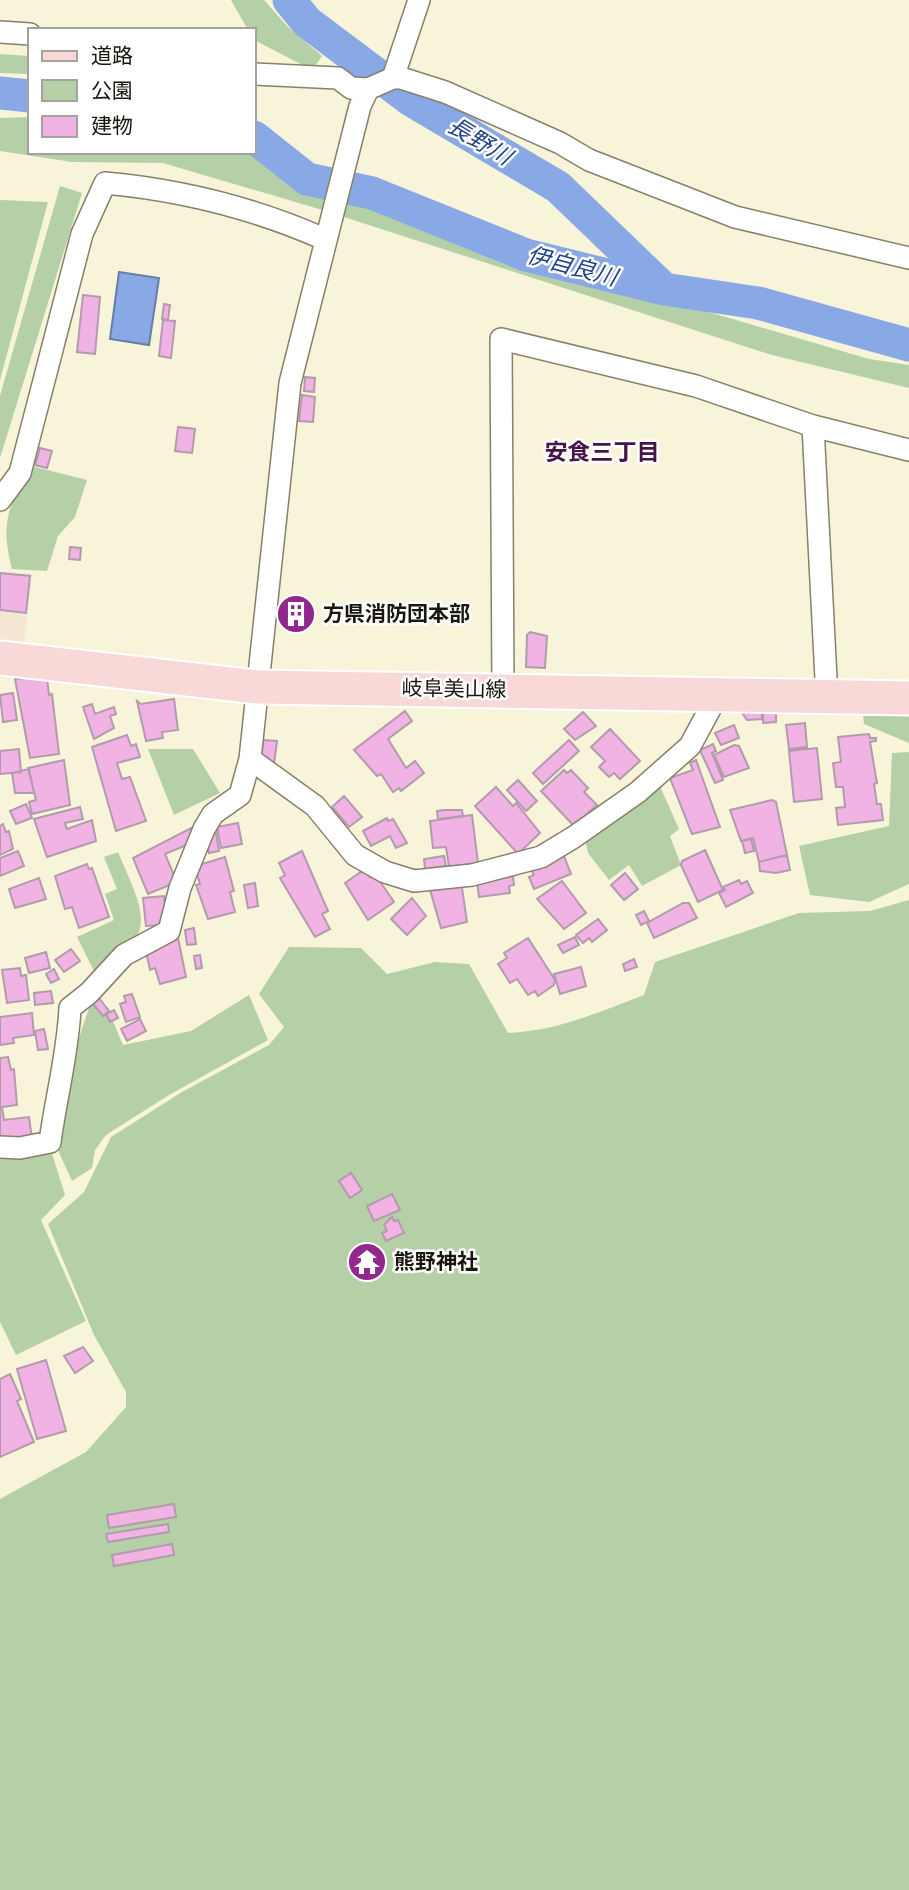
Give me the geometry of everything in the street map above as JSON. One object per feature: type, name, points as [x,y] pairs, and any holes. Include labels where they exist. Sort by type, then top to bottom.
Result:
[{"type":"main road","name":"岐阜美山線","points":[[0,658],[258,687],[909,698]]},
{"type":"street","points":[[0,1147],[20,1148],[50,1142],[60,1072],[68,1051],[70,1008],[89,993],[124,955],[169,931],[180,888],[204,829],[213,814],[240,796],[250,759],[290,383],[326,235],[364,97],[393,78],[419,0]]},
{"type":"street","points":[[0,32],[28,34]]},
{"type":"street","points":[[256,74],[338,78],[364,97]]},
{"type":"street","points":[[393,78],[445,92],[559,143],[589,160],[735,217],[909,258]]},
{"type":"street","points":[[0,500],[20,473],[82,234],[105,183],[162,188],[272,216],[326,235]]},
{"type":"street","points":[[503,690],[501,339],[696,386],[813,426],[909,450]]},
{"type":"street","points":[[813,426],[827,698]]},
{"type":"street","points":[[250,759],[315,806],[355,855],[385,872],[414,881],[472,875],[541,857],[638,792],[690,746],[718,694]]},
{"type":"shaded area","points":[[0,572],[32,574],[24,646],[0,643]]},
{"type":"green space","points":[[231,0],[264,0],[288,27],[322,56],[312,70],[256,41],[256,28],[247,28]]},
{"type":"green space","points":[[0,54],[28,56],[28,74],[0,73]]},
{"type":"green space","points":[[28,117],[28,154],[256,154],[288,177],[583,279],[702,310],[869,359],[909,365],[909,388],[772,355],[319,209],[163,163],[72,162],[0,151],[0,118]]},
{"type":"green space","points":[[60,186],[82,193],[0,458],[0,396]]},
{"type":"green space","points":[[0,200],[48,202],[0,380]]},
{"type":"green space","points":[[31,466],[87,480],[75,517],[58,536],[47,571],[12,569],[8,553],[8,515]]},
{"type":"green space","points":[[909,714],[909,743],[864,724],[863,716]]},
{"type":"green space","points":[[148,749],[193,749],[220,793],[174,815]]},
{"type":"green space","points":[[909,752],[909,884],[869,902],[810,895],[799,846],[889,826],[892,753]]},
{"type":"green space","points":[[659,784],[679,829],[670,836],[681,865],[642,886],[629,865],[609,880],[588,853],[585,839]]},
{"type":"green space","points":[[118,852],[140,909],[141,922],[138,935],[130,948],[99,981],[77,937],[114,920],[105,894],[117,889],[104,857]]},
{"type":"green space","points":[[909,900],[909,1890],[0,1890],[0,1499],[86,1452],[126,1407],[126,1392],[94,1335],[48,1224],[84,1192],[111,1137],[182,1092],[269,1045],[284,1027],[259,994],[289,947],[361,948],[387,974],[435,962],[469,964],[508,1033],[561,1025],[644,995],[655,962],[799,913],[870,911]]},
{"type":"green space","points":[[249,995],[268,1040],[169,1095],[106,1135],[95,1150],[92,1168],[72,1181],[56,1146],[78,1041],[90,1005],[107,1007],[123,1045],[191,1031]]},
{"type":"green space","points":[[50,1147],[65,1195],[41,1220],[86,1321],[16,1355],[0,1322],[0,1152]]},
{"type":"water","points":[[119,272],[159,278],[149,345],[110,339]]},
{"type":"building","points":[[83,295],[100,297],[95,354],[77,352]]},
{"type":"building","points":[[164,304],[170,305],[168,320],[162,319]]},
{"type":"building","points":[[163,320],[175,321],[171,358],[159,356]]},
{"type":"building","points":[[305,377],[315,378],[314,392],[304,391]]},
{"type":"building","points":[[302,395],[315,397],[313,422],[299,421]]},
{"type":"building","points":[[178,427],[195,429],[192,453],[175,451]]},
{"type":"building","points":[[40,448],[52,451],[47,468],[35,465]]},
{"type":"building","points":[[70,547],[81,548],[80,560],[69,559]]},
{"type":"building","points":[[0,573],[30,576],[26,613],[0,610]]},
{"type":"building","name":"方県消防団本部","points":[[288,599],[306,600],[305,629],[286,628]]},
{"type":"building","points":[[530,632],[547,636],[545,668],[526,667],[527,635]]},
{"type":"building","points":[[42,676],[47,678],[49,695],[52,694],[59,754],[30,758],[15,679]]},
{"type":"building","points":[[13,693],[17,720],[3,722],[0,695]]},
{"type":"building","points":[[174,699],[178,730],[162,732],[163,738],[146,741],[137,701],[141,704]]},
{"type":"building","points":[[92,704],[95,714],[114,707],[116,714],[110,716],[114,728],[94,739],[83,707]]},
{"type":"building","points":[[405,711],[412,721],[388,739],[406,768],[415,761],[424,773],[401,791],[399,788],[393,792],[381,774],[377,776],[354,750]]},
{"type":"building","points":[[583,712],[596,726],[575,740],[564,729]]},
{"type":"building","points":[[776,712],[776,722],[763,723],[763,713]]},
{"type":"building","points":[[742,713],[762,713],[762,719],[747,720]]},
{"type":"building","points":[[805,723],[807,747],[789,749],[786,725]]},
{"type":"building","points":[[734,725],[739,738],[721,745],[715,733]]},
{"type":"building","points":[[610,729],[640,761],[620,779],[614,773],[609,777],[599,767],[605,761],[591,747]]},
{"type":"building","points":[[869,734],[870,738],[876,738],[876,741],[870,742],[877,783],[874,784],[877,804],[881,804],[883,820],[838,825],[836,808],[845,807],[843,787],[836,787],[833,763],[841,762],[838,737]]},
{"type":"building","points":[[127,735],[131,746],[136,744],[140,757],[117,763],[122,779],[130,777],[146,821],[116,831],[92,747]]},
{"type":"building","points":[[263,740],[277,741],[274,764],[261,763]]},
{"type":"building","points":[[569,740],[579,751],[543,784],[533,773]]},
{"type":"building","points":[[713,744],[716,751],[712,753],[723,780],[715,783],[700,750]]},
{"type":"building","points":[[734,745],[739,746],[749,768],[724,777],[714,755]]},
{"type":"building","points":[[817,748],[822,799],[794,802],[789,751]]},
{"type":"building","points":[[19,749],[21,772],[0,774],[0,751]]},
{"type":"building","points":[[64,760],[70,805],[32,814],[29,802],[36,800],[28,768]]},
{"type":"building","points":[[696,760],[720,827],[692,834],[670,778],[693,770],[690,763]]},
{"type":"building","points":[[29,769],[34,793],[15,793],[12,773]]},
{"type":"building","points":[[564,770],[567,773],[571,770],[588,788],[584,792],[597,805],[574,826],[541,791]]},
{"type":"building","points":[[518,780],[537,801],[526,811],[507,790]]},
{"type":"building","points":[[496,787],[513,806],[516,803],[540,833],[518,854],[475,806]]},
{"type":"building","points":[[344,796],[362,817],[349,827],[332,807]]},
{"type":"building","points":[[772,800],[776,802],[787,855],[759,862],[753,838],[741,841],[730,810]]},
{"type":"building","points":[[26,804],[32,818],[16,824],[10,811]]},
{"type":"building","points":[[80,807],[83,819],[65,823],[67,829],[92,820],[96,841],[47,857],[34,819]]},
{"type":"building","points":[[462,810],[463,816],[438,819],[437,811]]},
{"type":"building","points":[[472,815],[478,863],[449,867],[446,847],[433,848],[430,821]]},
{"type":"building","points":[[387,818],[388,821],[393,819],[407,843],[396,848],[390,836],[371,846],[363,831]]},
{"type":"building","points":[[238,823],[242,844],[221,848],[217,827]]},
{"type":"building","points":[[3,824],[6,832],[9,831],[13,849],[0,855],[0,826]]},
{"type":"building","points":[[195,826],[196,841],[165,854],[177,882],[148,894],[133,858]]},
{"type":"building","points":[[216,833],[219,851],[209,853],[206,835]]},
{"type":"building","points":[[751,839],[754,851],[745,853],[742,841]]},
{"type":"building","points":[[705,850],[723,890],[698,902],[681,865],[682,861]]},
{"type":"building","points":[[18,851],[24,866],[0,876],[0,858]]},
{"type":"building","points":[[302,851],[328,911],[322,914],[330,929],[315,937],[280,878],[285,875],[279,863]]},
{"type":"building","points":[[787,855],[790,870],[776,873],[760,871],[759,862]]},
{"type":"building","points":[[444,856],[446,866],[425,869],[424,859]]},
{"type":"building","points":[[564,856],[571,874],[534,889],[529,877],[534,875],[531,869]]},
{"type":"building","points":[[225,857],[234,891],[230,892],[235,912],[208,919],[196,885],[200,884],[196,870],[200,869],[199,865]]},
{"type":"building","points":[[87,864],[89,869],[92,868],[109,917],[79,928],[72,907],[65,909],[55,876]]},
{"type":"building","points":[[365,869],[370,877],[375,874],[394,902],[368,920],[345,883]]},
{"type":"building","points":[[625,873],[638,889],[624,900],[611,885]]},
{"type":"building","points":[[513,876],[514,885],[509,886],[510,893],[479,897],[477,881]]},
{"type":"building","points":[[39,878],[46,899],[15,908],[9,889]]},
{"type":"building","points":[[739,880],[741,884],[747,881],[753,893],[726,907],[719,893],[725,890],[723,887]]},
{"type":"building","points":[[461,881],[467,922],[441,928],[429,886]]},
{"type":"building","points":[[562,881],[586,913],[564,929],[537,899]]},
{"type":"building","points":[[255,883],[258,906],[248,908],[244,885]]},
{"type":"building","points":[[164,896],[167,919],[162,925],[146,926],[143,898]]},
{"type":"building","points":[[412,898],[426,916],[407,935],[391,919]]},
{"type":"building","points":[[683,903],[689,903],[697,918],[654,938],[647,923]]},
{"type":"building","points":[[644,911],[649,921],[641,925],[636,915]]},
{"type":"building","points":[[598,919],[607,930],[592,942],[589,938],[583,943],[576,935]]},
{"type":"building","points":[[194,928],[196,944],[187,945],[185,930]]},
{"type":"building","points":[[575,937],[579,945],[563,953],[558,945]]},
{"type":"building","points":[[178,938],[186,977],[160,984],[155,968],[150,970],[146,951],[153,945]]},
{"type":"building","points":[[528,938],[555,980],[554,985],[538,996],[535,991],[528,995],[517,979],[510,983],[498,964],[507,958],[504,953]]},
{"type":"building","points":[[71,949],[80,961],[64,972],[55,960]]},
{"type":"building","points":[[46,952],[50,968],[29,973],[25,958]]},
{"type":"building","points":[[200,955],[202,968],[196,969],[194,956]]},
{"type":"building","points":[[634,959],[637,967],[625,971],[623,964]]},
{"type":"building","points":[[581,967],[586,986],[560,994],[554,974]]},
{"type":"building","points":[[20,968],[21,976],[26,975],[29,1000],[7,1003],[2,970]]},
{"type":"building","points":[[54,969],[59,979],[51,983],[46,974]]},
{"type":"building","points":[[51,991],[53,1003],[35,1005],[34,993]]},
{"type":"building","points":[[132,994],[140,1017],[126,1022],[120,1004],[126,1002],[124,996]]},
{"type":"building","points":[[99,998],[109,1011],[103,1016],[93,1004]]},
{"type":"building","points":[[114,1010],[118,1018],[110,1022],[106,1014]]},
{"type":"building","points":[[32,1013],[34,1035],[13,1038],[14,1043],[0,1045],[0,1017]]},
{"type":"building","points":[[140,1019],[146,1031],[127,1041],[121,1029]]},
{"type":"building","points":[[44,1029],[48,1049],[38,1050],[35,1031]]},
{"type":"building","points":[[8,1057],[11,1070],[14,1069],[17,1105],[2,1107],[4,1120],[29,1117],[32,1139],[0,1141],[0,1058]]},
{"type":"building","points":[[351,1173],[362,1190],[350,1198],[339,1181]]},
{"type":"building","points":[[392,1194],[400,1210],[374,1221],[367,1206]]},
{"type":"building","points":[[392,1217],[394,1221],[398,1220],[404,1233],[386,1241],[382,1233],[387,1231],[384,1225]]},
{"type":"building","points":[[411,1257],[415,1266],[407,1269],[403,1261]]},
{"type":"building","points":[[83,1347],[93,1361],[75,1373],[64,1356]]},
{"type":"building","points":[[46,1360],[66,1431],[37,1439],[17,1369]]},
{"type":"building","points":[[10,1374],[21,1399],[17,1401],[34,1442],[0,1457],[0,1379]]},
{"type":"building","points":[[174,1504],[176,1517],[109,1528],[107,1515]]},
{"type":"building","points":[[168,1524],[169,1532],[108,1542],[106,1534]]},
{"type":"building","points":[[172,1544],[174,1555],[114,1566],[112,1555]]},
{"type":"waterway","name":"長野川","points":[[289,0],[307,22],[411,100],[558,187],[662,287]]},
{"type":"waterway","name":"伊自良川","points":[[0,93],[28,96]]},
{"type":"waterway","name":"伊自良川","points":[[256,139],[307,179],[372,193],[526,255],[664,289],[758,303],[909,345]]},
{"type":"place","name":"方県消防団本部","points":[[296,614]]},
{"type":"place","name":"熊野神社","points":[[367,1262]]},
{"type":"district","name":"安食三丁目","points":[[602,452]]}]
